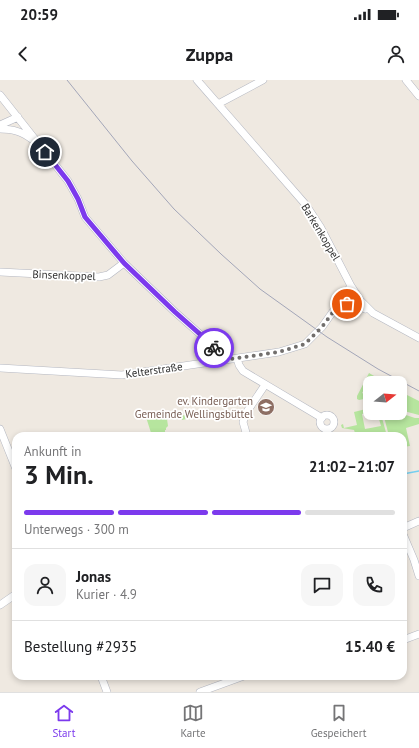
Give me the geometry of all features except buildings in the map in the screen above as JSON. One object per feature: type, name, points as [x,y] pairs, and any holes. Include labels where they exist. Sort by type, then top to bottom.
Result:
[{"type":"street","name":"Barkenkoppel","points":[[197,80],[306,205],[321,228],[351,286],[360,300],[373,313],[419,338]]},
{"type":"street","points":[[218,104],[263,80]]},
{"type":"street","points":[[406,80],[419,96]]},
{"type":"street","points":[[0,95],[68,181],[78,199],[85,217],[124,263],[210,343],[214,348],[217,361]]},
{"type":"street","points":[[0,125],[18,117]]},
{"type":"street","points":[[0,129],[21,132],[38,142]]},
{"type":"street","name":"Binsenkoppel","points":[[0,272],[99,277],[108,275],[124,263]]},
{"type":"street","name":"Kelterstraße","points":[[0,368],[122,375],[279,352],[305,344],[322,327],[351,286]]},
{"type":"street","points":[[337,307],[347,304],[358,305],[373,313]]},
{"type":"street","points":[[237,358],[243,371],[322,418]]},
{"type":"street","points":[[246,432],[243,422],[246,413],[265,385]]},
{"type":"street","points":[[0,429],[12,459]]},
{"type":"street","points":[[407,526],[419,521]]},
{"type":"street","points":[[407,543],[419,576]]},
{"type":"street","points":[[0,605],[12,597]]},
{"type":"street","points":[[407,638],[419,634]]},
{"type":"street","points":[[102,680],[107,692]]},
{"type":"street","points":[[200,692],[233,680]]},
{"type":"green space","points":[[363,384],[363,399],[357,399]]},
{"type":"green space","points":[[407,395],[419,401],[419,415],[407,412]]},
{"type":"green space","points":[[363,410],[362,414],[365,429],[381,426],[379,420],[383,420],[386,432],[355,432],[354,430],[342,428],[341,425],[343,424],[344,428],[357,425],[354,412]]},
{"type":"green space","points":[[234,413],[234,415],[198,416],[182,420],[181,416],[167,419],[168,426],[165,432],[151,432],[146,417]]},
{"type":"green space","points":[[407,415],[419,418],[419,424],[406,428],[407,432],[388,432],[385,420],[407,420]]},
{"type":"green space","points":[[407,432],[410,446],[407,446]]},
{"type":"waterway","points":[[407,473],[419,471]]},
{"type":"tram line","points":[[67,80],[132,161],[174,209],[260,289],[327,337],[378,369],[419,391]]},
{"type":"way so far","points":[[214,348],[217,361],[279,352],[305,344],[322,327],[337,307],[347,304]]},
{"type":"place","name":"ev. Kindergarten Gemeinde Wellingsbüttel","points":[[266,407]]},
{"type":"route","points":[[45,152],[68,181],[78,199],[85,217],[124,263],[214,348]]}]
